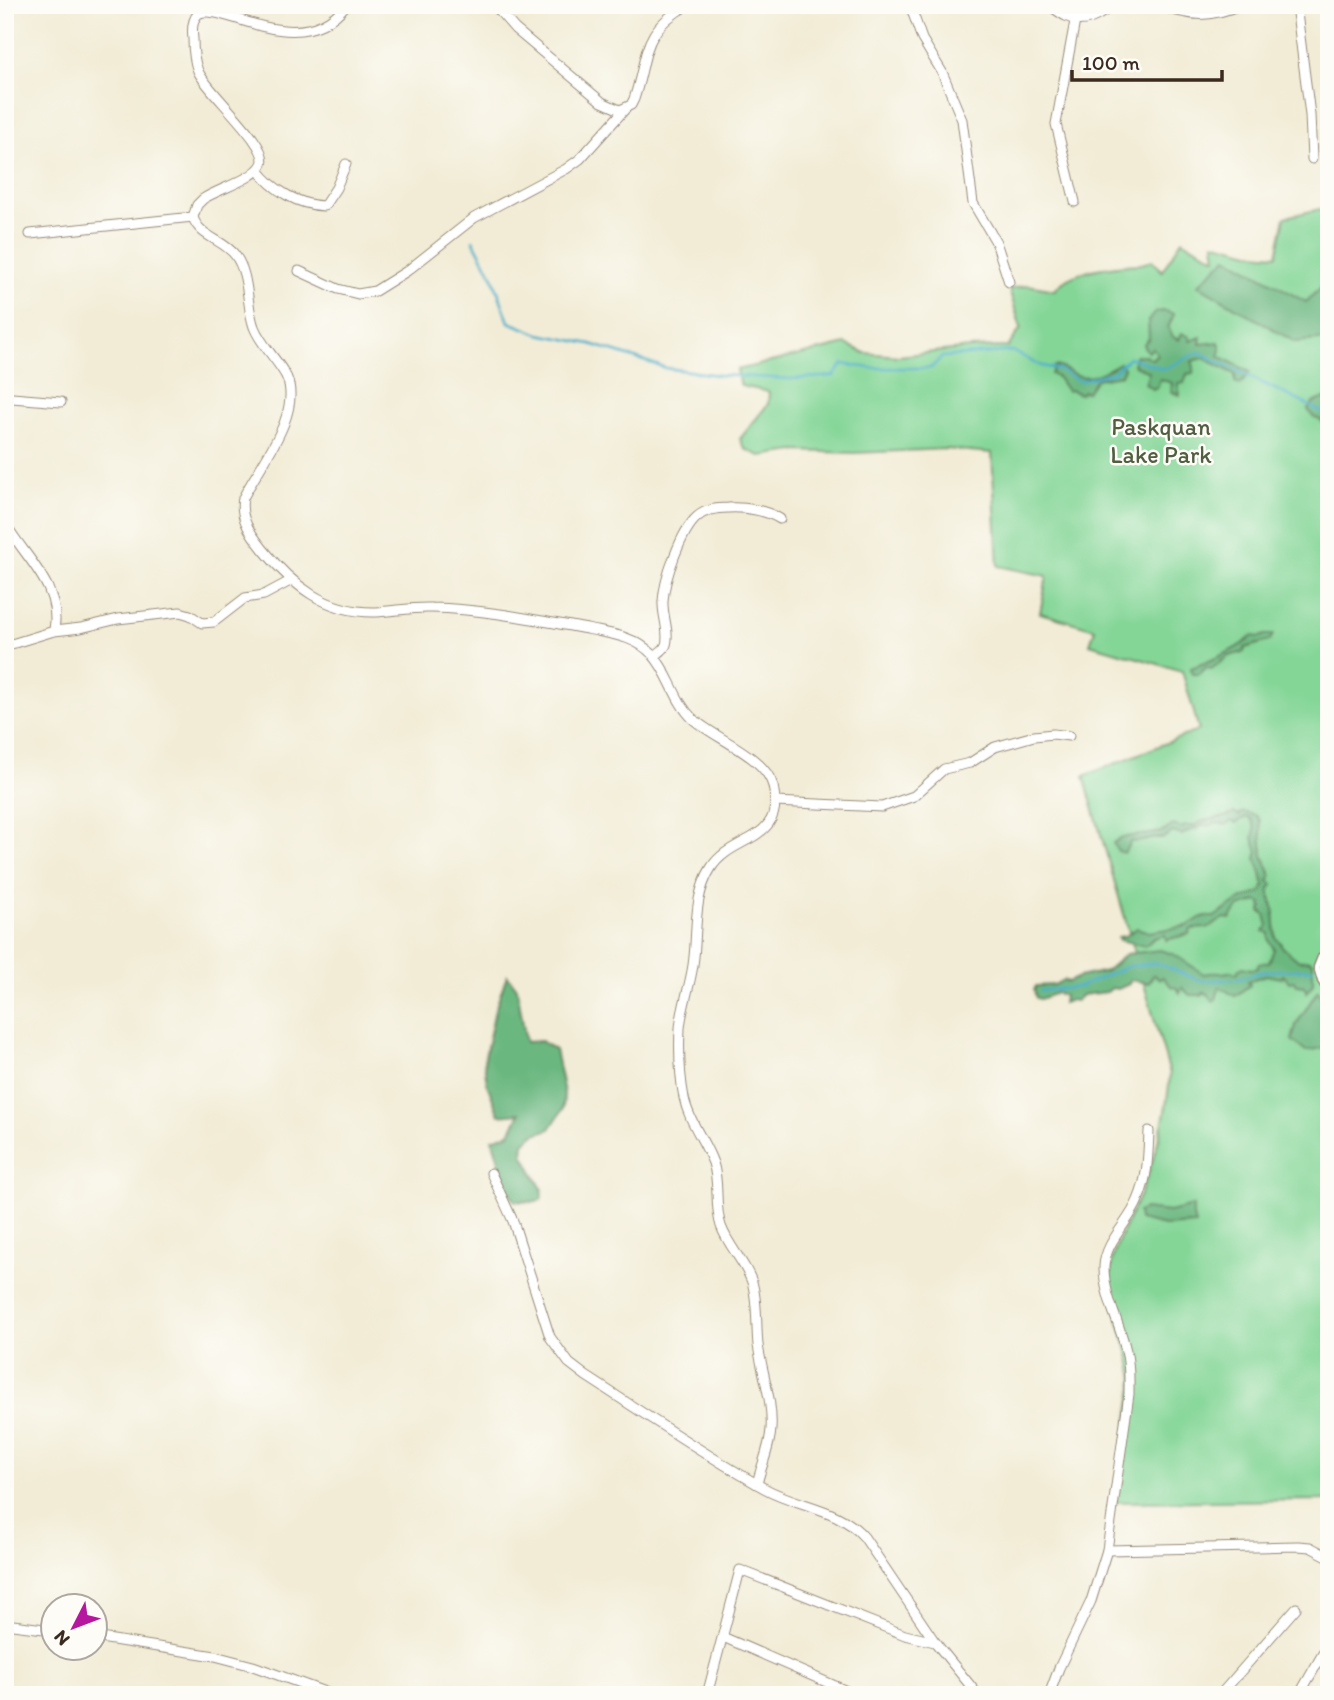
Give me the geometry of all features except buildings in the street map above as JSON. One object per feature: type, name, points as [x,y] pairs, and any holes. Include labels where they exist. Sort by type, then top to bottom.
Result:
[{"type":"street","points":[[346,5],[331,19],[290,30],[213,9],[195,16],[192,32],[198,72],[263,152],[262,165],[258,170],[203,199],[193,217],[197,227],[228,248],[240,264],[253,325],[289,385],[288,406],[278,439],[247,490],[242,507],[243,518],[254,537],[292,580],[317,599],[353,610],[373,612],[432,608],[547,622],[629,638],[654,656],[684,710],[695,721],[765,768],[773,788],[774,813],[763,831],[718,859],[704,882],[699,900],[693,965],[680,1029],[684,1096],[688,1113],[714,1165],[722,1227],[753,1286],[758,1345],[771,1425],[769,1444],[757,1484]]},
{"type":"street","points":[[494,5],[515,29],[602,103],[620,110],[626,108]]},
{"type":"street","points":[[299,271],[338,289],[358,294],[375,291],[407,271],[474,218],[566,169],[595,144],[634,99],[653,34],[666,19],[688,5]]},
{"type":"street","points":[[910,5],[922,39],[942,72],[962,120],[973,203],[996,242],[1009,282]]},
{"type":"street","points":[[1048,5],[1075,21],[1093,19],[1114,5]]},
{"type":"street","points":[[1157,5],[1200,16],[1225,12],[1240,5]]},
{"type":"street","points":[[1296,5],[1310,115],[1312,159]]},
{"type":"street","points":[[1075,21],[1056,124],[1075,202]]},
{"type":"street","points":[[258,170],[266,181],[280,192],[324,205],[336,188],[346,164]]},
{"type":"street","points":[[30,234],[193,217]]},
{"type":"street","points":[[5,402],[12,398],[61,402]]},
{"type":"street","points":[[654,656],[665,647],[667,640],[664,585],[670,566],[696,518],[707,510],[741,507],[780,519]]},
{"type":"street","points":[[5,523],[48,586],[57,617],[54,631]]},
{"type":"street","points":[[5,646],[54,631],[118,619],[180,612],[202,622],[214,622],[245,598],[264,595],[292,580]]},
{"type":"street","points":[[775,802],[882,807],[914,796],[944,769],[970,763],[995,747],[1034,736],[1069,736]]},
{"type":"street","points":[[1329,953],[1321,957],[1317,967],[1321,981],[1329,993]]},
{"type":"street","points":[[1049,1695],[1094,1593],[1107,1550],[1130,1371],[1126,1350],[1110,1307],[1104,1265],[1107,1251],[1132,1214],[1143,1188],[1147,1175],[1149,1131]]},
{"type":"street","points":[[491,1173],[513,1221],[543,1320],[558,1351],[586,1376],[757,1484],[781,1496],[829,1511],[852,1524],[864,1537],[935,1642],[978,1695]]},
{"type":"street","points":[[1107,1550],[1298,1546],[1310,1548],[1329,1557]]},
{"type":"street","points":[[707,1695],[740,1570],[905,1634],[935,1642]]},
{"type":"street","points":[[1220,1695],[1296,1608]]},
{"type":"street","points":[[5,1624],[38,1628]]},
{"type":"street","points":[[723,1637],[856,1695]]},
{"type":"street","points":[[108,1639],[215,1656],[253,1666],[332,1695]]},
{"type":"street","points":[[1299,1695],[1329,1643]]},
{"type":"green space","name":"Paskquan Lake Park","points":[[1329,207],[1329,1500],[1115,1502],[1134,1381],[1112,1292],[1112,1261],[1156,1149],[1170,1074],[1084,776],[1199,730],[1182,671],[1090,644],[1095,629],[1040,613],[1047,576],[998,566],[992,453],[946,449],[854,453],[795,451],[760,456],[745,449],[740,439],[768,404],[769,392],[741,386],[737,370],[846,344],[865,353],[898,356],[970,348],[1008,347],[1021,328],[1009,289],[1028,285],[1055,290],[1078,274],[1108,267],[1143,264],[1152,260],[1162,271],[1182,240],[1216,258],[1214,242],[1254,253],[1277,255],[1285,217]]},
{"type":"green space","points":[[1227,257],[1306,302],[1329,280],[1329,339],[1295,342],[1198,285]]},
{"type":"green space","points":[[1155,312],[1174,314],[1168,328],[1173,337],[1179,340],[1182,333],[1190,337],[1190,341],[1201,337],[1200,344],[1219,342],[1219,356],[1250,372],[1240,385],[1235,382],[1235,374],[1204,358],[1192,361],[1193,373],[1187,374],[1184,383],[1178,384],[1180,395],[1171,392],[1172,383],[1160,379],[1158,386],[1153,389],[1145,384],[1149,372],[1133,365],[1135,356],[1145,355],[1152,359],[1157,354],[1153,348],[1148,352],[1143,345],[1149,338],[1148,321]]},
{"type":"green space","points":[[1120,363],[1124,368],[1121,375],[1096,379],[1087,392],[1080,394],[1067,391],[1058,378],[1051,374],[1055,366],[1087,377]]},
{"type":"green space","points":[[1325,398],[1329,401],[1329,433],[1322,421],[1313,417],[1308,409],[1314,402]]},
{"type":"green space","points":[[1273,635],[1269,641],[1245,648],[1244,652],[1229,656],[1211,669],[1207,667],[1199,674],[1192,674],[1191,668],[1233,650],[1252,636]]},
{"type":"green space","points":[[1243,812],[1257,816],[1260,821],[1263,855],[1271,875],[1269,881],[1273,885],[1269,890],[1276,938],[1281,946],[1299,961],[1309,960],[1313,963],[1313,983],[1307,992],[1304,986],[1297,985],[1294,981],[1289,982],[1283,975],[1282,978],[1266,975],[1248,981],[1250,985],[1235,996],[1220,987],[1215,1001],[1212,1001],[1204,992],[1201,995],[1190,995],[1182,988],[1180,993],[1163,977],[1160,979],[1153,975],[1149,983],[1130,980],[1129,984],[1118,989],[1082,995],[1076,1001],[1063,1003],[1064,996],[1057,993],[1036,998],[1036,986],[1054,985],[1063,980],[1068,982],[1106,971],[1126,954],[1160,950],[1173,954],[1204,974],[1232,971],[1237,974],[1243,967],[1258,968],[1258,964],[1269,962],[1274,949],[1269,933],[1264,932],[1268,926],[1265,915],[1261,912],[1262,904],[1258,901],[1239,907],[1230,919],[1225,918],[1207,928],[1191,929],[1189,934],[1166,940],[1165,935],[1154,938],[1145,946],[1119,940],[1118,937],[1137,928],[1149,932],[1187,926],[1202,917],[1214,917],[1239,901],[1261,892],[1265,885],[1256,858],[1258,852],[1253,838],[1255,829],[1252,820],[1246,817],[1226,825],[1204,824],[1182,835],[1173,832],[1163,838],[1131,841],[1124,853],[1118,851],[1113,843],[1125,837],[1164,831],[1173,825],[1182,828],[1194,826],[1234,813],[1239,816]]},
{"type":"green space","points":[[507,975],[517,988],[526,1042],[541,1041],[555,1050],[564,1093],[563,1109],[550,1129],[535,1134],[524,1143],[523,1154],[543,1191],[541,1200],[531,1202],[515,1201],[504,1179],[492,1139],[510,1133],[520,1113],[499,1115],[487,1084],[484,1061],[495,1010]]},
{"type":"green space","points":[[1318,990],[1329,1004],[1329,1047],[1306,1051],[1292,1040],[1296,1025]]},
{"type":"green space","points":[[1193,1206],[1195,1224],[1164,1226],[1139,1220],[1138,1212],[1144,1209],[1169,1212]]},
{"type":"waterway","points":[[473,240],[492,275],[509,322],[539,334],[591,344],[666,368],[718,375],[791,379],[834,376],[843,364],[871,368],[931,368],[942,357],[1013,351],[1039,365],[1060,370],[1079,381],[1114,372],[1129,357],[1164,369],[1199,352],[1322,412],[1329,421]]},
{"type":"waterway","points":[[1041,991],[1079,987],[1129,966],[1156,963],[1201,981],[1237,979],[1265,971],[1313,969]]}]
